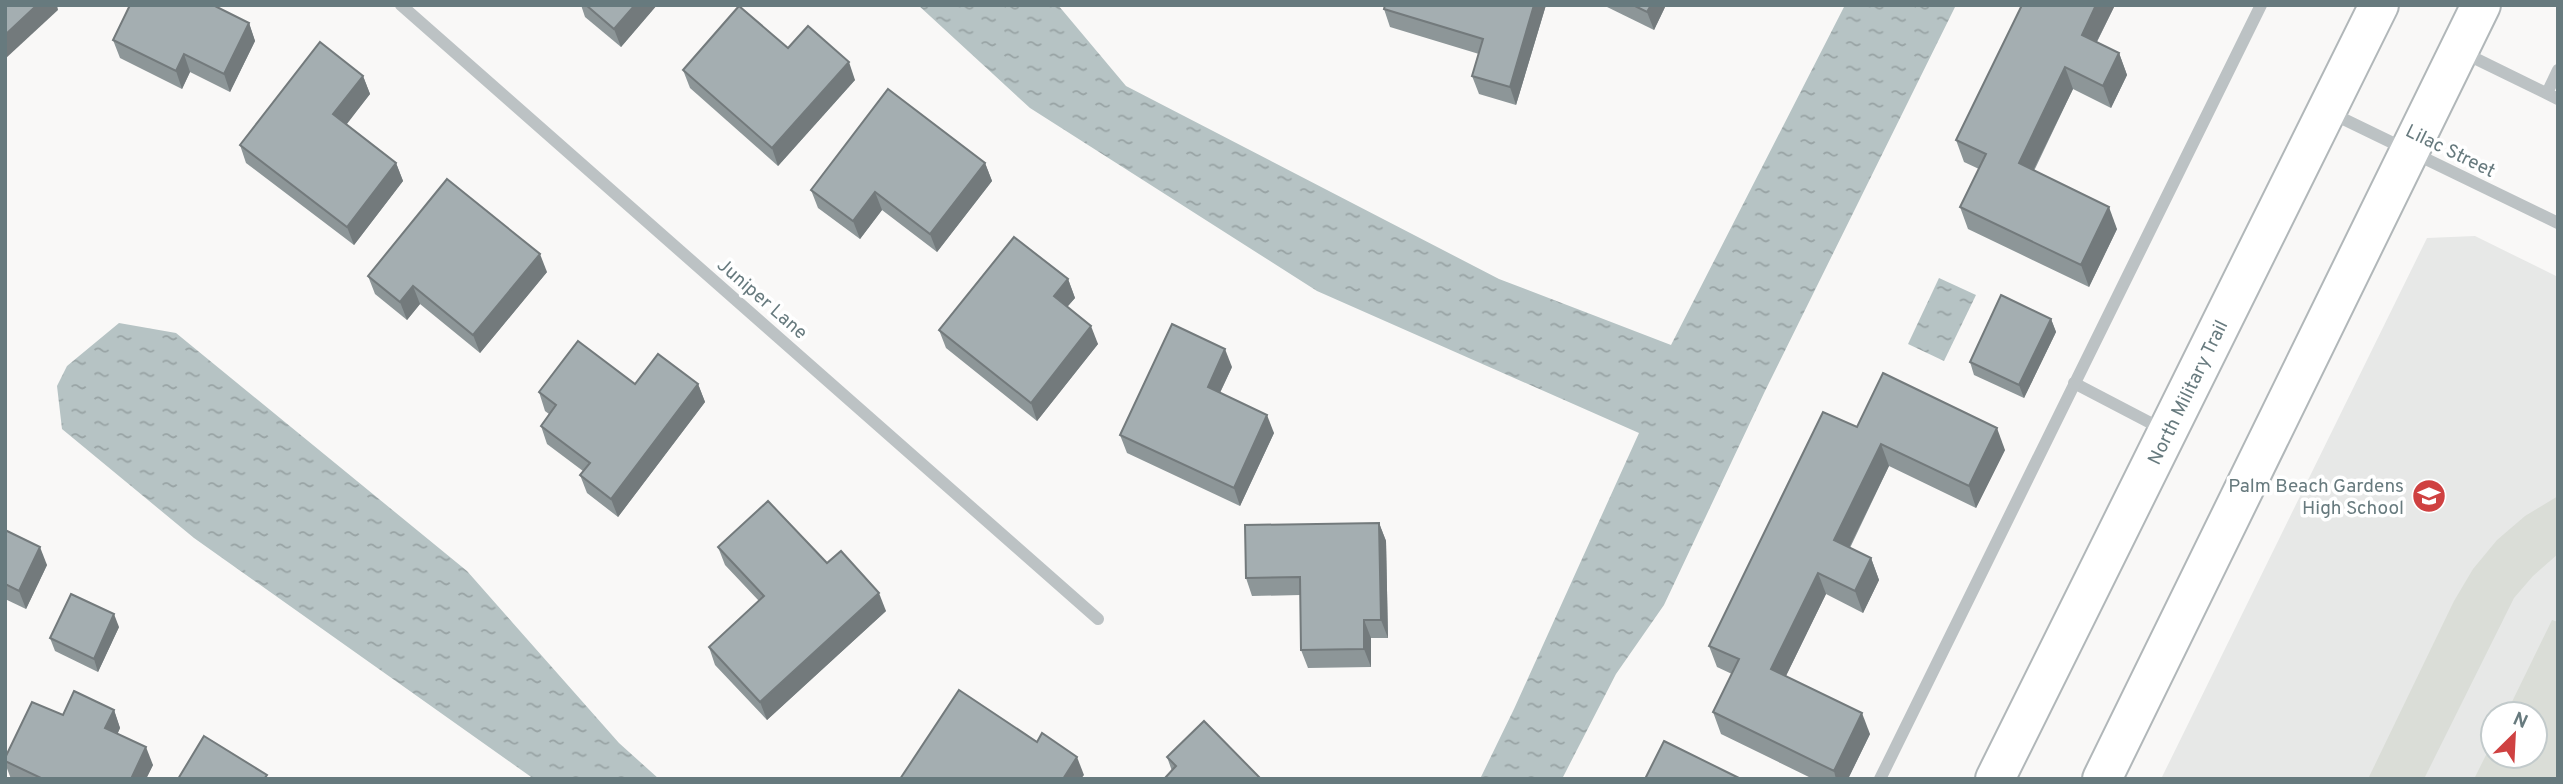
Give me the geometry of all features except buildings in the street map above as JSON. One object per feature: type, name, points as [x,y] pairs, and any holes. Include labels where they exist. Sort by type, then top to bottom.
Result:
[{"type":"main road","name":"North Military Trail","points":[[1994,779],[2379,5]]},
{"type":"main road","points":[[2102,779],[2481,5]]},
{"type":"street","name":"Juniper Lane","points":[[401,5],[1098,619]]},
{"type":"street","points":[[1880,779],[2261,5]]},
{"type":"street","points":[[2458,50],[2552,96],[2558,70]]},
{"type":"street","name":"Lilac Street","points":[[2327,111],[2558,223]]},
{"type":"street","points":[[2074,383],[2167,432]]},
{"type":"shaded area","name":"Palm Beach Gardens High School","points":[[2475,236],[2558,277],[2558,779],[2161,779],[2427,238]]},
{"type":"shaded area","points":[[2558,496],[2558,554],[2533,576],[2514,598],[2424,779],[2368,779],[2454,601],[2473,569],[2497,540],[2525,516]]},
{"type":"shaded area","points":[[2552,620],[2558,622],[2558,779],[2474,779],[2479,769],[2549,770],[2549,700],[2513,700]]},
{"type":"water","points":[[918,5],[1058,5],[1126,86],[1499,279],[1671,345],[1845,5],[1956,5],[1765,391],[1664,605],[1616,674],[1562,779],[1480,779],[1639,433],[1317,291],[1030,108]]},
{"type":"water","points":[[1939,278],[1976,295],[1944,361],[1908,344]]},
{"type":"water","points":[[119,323],[176,333],[467,571],[619,743],[659,779],[534,779],[194,538],[62,429],[57,386],[67,366]]},
{"type":"place","name":"Palm Beach Gardens High School","points":[[2429,496]]}]
